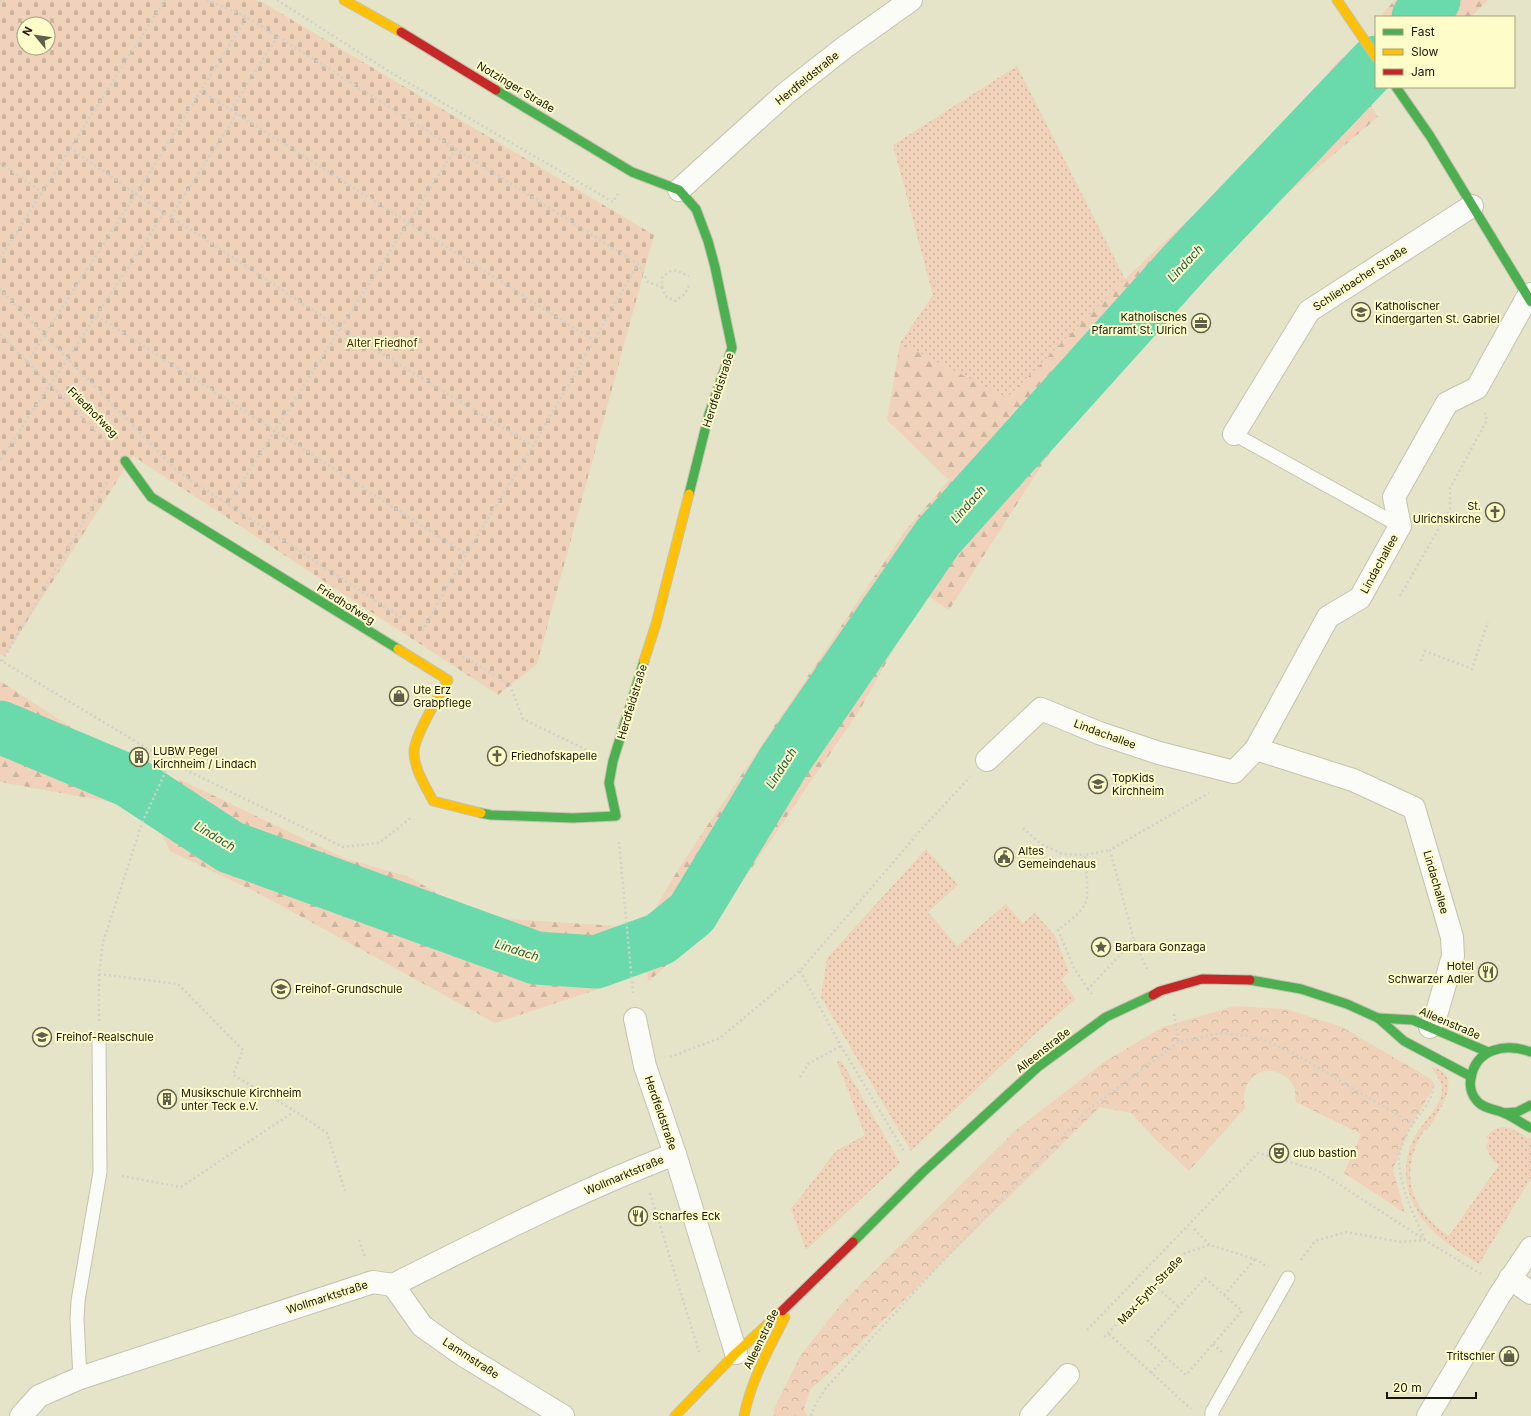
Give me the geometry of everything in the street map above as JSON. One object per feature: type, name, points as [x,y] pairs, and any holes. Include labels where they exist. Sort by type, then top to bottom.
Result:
[{"type":"street","name":"Herdfeldstraße","points":[[433,801],[490,815],[573,818],[616,816],[609,783],[613,761],[656,624],[709,414],[732,348],[708,241],[696,209],[679,190],[785,94],[845,47],[911,0]]},
{"type":"street","points":[[1337,0],[1375,56]]},
{"type":"street","name":"Notzinger Straße","points":[[352,2],[632,172],[679,190]]},
{"type":"street","points":[[1397,88],[1430,136],[1472,206],[1530,297],[1477,388]]},
{"type":"street","name":"Schlierbacher Straße","points":[[1234,434],[1308,311],[1472,206]]},
{"type":"street","name":"Lindachallee","points":[[987,760],[1041,709],[1099,733],[1159,753],[1234,772],[1256,749],[1328,617],[1360,598],[1400,526],[1394,498],[1448,403],[1477,388]]},
{"type":"street","name":"Friedhofweg","points":[[125,461],[151,497],[448,680],[423,727],[414,751],[422,781],[433,801]]},
{"type":"street","name":"Lindachallee","points":[[1256,749],[1353,780],[1414,808],[1452,937],[1453,956],[1437,1012],[1430,1027]]},
{"type":"street","name":"Alleenstraße","points":[[675,1416],[738,1360],[792,1303],[922,1174],[1039,1066],[1106,1017],[1160,991],[1202,980],[1247,979],[1301,989],[1347,1004],[1378,1018],[1404,1041],[1470,1076],[1478,1060],[1488,1052],[1524,1045],[1531,1052]]},
{"type":"street","name":"Alleenstraße","points":[[1378,1018],[1413,1020],[1488,1052]]},
{"type":"street","name":"Herdfeldstraße","points":[[635,1020],[645,1066],[675,1154],[738,1360]]},
{"type":"street","points":[[1470,1076],[1469,1088],[1473,1096],[1488,1110],[1504,1113],[1517,1112],[1531,1105]]},
{"type":"street","points":[[1504,1113],[1531,1128]]},
{"type":"street","name":"Wollmarktstraße","points":[[21,1416],[39,1396],[80,1378],[373,1282],[392,1285],[514,1224],[642,1166],[675,1154]]},
{"type":"street","points":[[1428,1416],[1507,1283],[1531,1248]]},
{"type":"street","points":[[1507,1283],[1531,1293]]},
{"type":"street","name":"Lammstraße","points":[[392,1285],[422,1326],[463,1355],[563,1416]]},
{"type":"street","name":"Alleenstraße","points":[[745,1413],[766,1353],[792,1303]]},
{"type":"street","points":[[1031,1416],[1068,1375]]},
{"type":"street","name":"Alleenstraße","points":[[743,1383],[745,1413]]},
{"type":"lane","points":[[1234,434],[1400,526]]},
{"type":"lane","points":[[80,1378],[77,1319],[78,1301],[100,1172],[99,1043]]},
{"type":"lane","points":[[1212,1416],[1212,1412],[1288,1278]]},
{"type":"path","points":[[0,258],[165,0]]},
{"type":"path","points":[[207,0],[247,17],[456,148],[638,264],[648,282],[662,287]]},
{"type":"path","points":[[277,0],[390,72],[613,202],[632,172]]},
{"type":"path","points":[[27,362],[136,194],[247,17]]},
{"type":"path","points":[[231,110],[277,37]]},
{"type":"path","points":[[201,91],[593,340]]},
{"type":"path","points":[[171,216],[237,114]]},
{"type":"path","points":[[70,148],[136,194],[166,212],[340,328],[533,446]]},
{"type":"path","points":[[228,504],[456,148]]},
{"type":"path","points":[[0,163],[42,192]]},
{"type":"path","points":[[0,460],[166,212]]},
{"type":"path","points":[[428,635],[422,631],[466,554],[533,446],[638,264]]},
{"type":"path","points":[[677,270],[693,277],[685,294],[675,301],[665,296],[662,287],[662,278],[669,271],[677,270]]},
{"type":"path","points":[[0,289],[177,471],[408,622]]},
{"type":"path","points":[[97,316],[466,554]]},
{"type":"path","name":"Friedhofweg","points":[[0,334],[125,461]]},
{"type":"path","points":[[1400,596],[1450,509],[1450,488],[1487,420],[1477,388]]},
{"type":"path","points":[[125,461],[108,481],[1,660],[170,762],[343,847],[379,843],[433,801]]},
{"type":"path","points":[[1421,661],[1425,651],[1472,669],[1488,622]]},
{"type":"path","points":[[462,656],[510,685],[523,719],[578,746],[613,761]]},
{"type":"path","points":[[645,1066],[720,1038],[800,971],[920,831],[987,760]]},
{"type":"path","points":[[99,1043],[99,974],[103,942],[142,822],[170,762]]},
{"type":"path","points":[[1023,828],[1041,844],[1062,854],[1085,855],[1110,850],[1214,790],[1234,772]]},
{"type":"path","points":[[1110,850],[1134,940],[1149,972]]},
{"type":"path","points":[[1085,855],[1087,886],[1085,904],[1073,918],[1058,930],[1074,968],[1096,1000]]},
{"type":"path","points":[[622,866],[635,1020]]},
{"type":"path","points":[[1088,988],[1134,940]]},
{"type":"path","points":[[800,971],[841,1046],[911,1163],[922,1174]]},
{"type":"path","points":[[99,974],[178,984],[243,1050],[233,1075],[295,1111],[327,1133],[345,1191]]},
{"type":"path","points":[[1173,1010],[1179,1042]]},
{"type":"path","points":[[811,1416],[814,1407],[826,1388],[941,1263],[1088,1110],[1179,1042],[1221,1033],[1258,1037],[1296,1054],[1413,1124]]},
{"type":"path","points":[[800,1077],[808,1064],[841,1046]]},
{"type":"path","points":[[1425,1240],[1404,1190],[1399,1160],[1402,1145],[1413,1124],[1433,1093],[1433,1083]]},
{"type":"path","points":[[100,1172],[181,1187],[295,1111]]},
{"type":"path","points":[[1087,1330],[1258,1153],[1317,1170],[1425,1240],[1507,1283]]},
{"type":"path","points":[[642,1166],[700,1353]]},
{"type":"path","points":[[1194,1229],[1210,1245],[1255,1259],[1288,1278],[1315,1242],[1346,1232],[1401,1242],[1425,1240]]},
{"type":"path","name":"Max-Eyth-Straße","points":[[1104,1337],[1109,1334],[1185,1253],[1210,1245]]},
{"type":"path","points":[[1224,1295],[1255,1259]]},
{"type":"path","points":[[1205,1278],[1242,1311],[1186,1375],[1148,1341],[1178,1307],[1205,1278]]},
{"type":"path","points":[[1154,1285],[1178,1307]]},
{"type":"path","points":[[1109,1334],[1194,1412]]},
{"type":"path","points":[[1151,1373],[1166,1357]]},
{"type":"green space","name":"Alter Friedhof","points":[[0,0],[255,0],[262,2],[654,235],[537,664],[498,695],[133,456],[5,656],[0,655]]},
{"type":"green space","points":[[1395,0],[1488,0],[1472,16],[1384,16],[1382,14]]},
{"type":"green space","points":[[1342,57],[1378,117],[1223,248],[1108,362],[949,610],[925,594],[859,711],[717,919],[648,982],[644,927],[681,865],[905,531],[949,480],[887,420],[900,343],[1007,398],[1125,279],[1263,149]]},
{"type":"green space","points":[[1017,66],[1125,279],[1007,398],[900,343],[933,295],[893,145]]},
{"type":"green space","points":[[0,681],[151,779],[140,807],[0,782]]},
{"type":"green space","points":[[179,779],[346,859],[407,876],[479,917],[617,926],[620,982],[495,1023],[260,894],[170,851],[156,823]]},
{"type":"green space","points":[[926,849],[958,885],[928,912],[957,946],[1006,904],[1023,923],[1035,913],[1055,936],[1069,972],[1061,980],[1076,999],[1036,1033],[911,1151],[821,997],[827,958]]},
{"type":"green space","points":[[1235,1006],[1286,1009],[1342,1027],[1431,1079],[1435,1085],[1408,1131],[1393,1170],[1405,1213],[1344,1173],[1361,1134],[1296,1102],[1295,1090],[1292,1083],[1281,1074],[1268,1071],[1257,1074],[1252,1078],[1245,1089],[1245,1108],[1189,1171],[1158,1142],[1131,1113],[1100,1107],[846,1357],[810,1390],[804,1409],[807,1416],[773,1416],[775,1407],[800,1356],[843,1302],[1016,1130],[1104,1062],[1163,1027]]},
{"type":"green space","points":[[841,1060],[900,1163],[806,1250],[791,1209],[836,1151],[865,1135],[837,1062]]},
{"type":"green space","points":[[1431,1067],[1442,1071],[1447,1077],[1447,1095],[1443,1105],[1427,1130],[1425,1129],[1417,1145],[1412,1160],[1410,1174],[1412,1188],[1417,1201],[1425,1214],[1435,1225],[1449,1236],[1499,1165],[1492,1160],[1486,1147],[1489,1140],[1486,1137],[1497,1128],[1503,1127],[1513,1129],[1531,1139],[1531,1178],[1479,1264],[1448,1244],[1432,1230],[1416,1209],[1407,1186],[1406,1173],[1410,1148],[1415,1136],[1441,1097],[1442,1088],[1440,1082]]},
{"type":"waterway","name":"Lindach","points":[[1419,16],[1434,0]]},
{"type":"waterway","name":"Lindach","points":[[0,727],[129,781],[230,847],[536,958],[596,962],[660,939],[692,913],[784,761],[938,537],[1190,257],[1375,63]]},
{"type":"traffic: fast","points":[[1397,88],[1430,136],[1531,302]]},
{"type":"traffic: fast","points":[[496,90],[632,172],[679,190],[696,209],[708,241],[715,267],[732,348],[709,414],[689,494]]},
{"type":"traffic: fast","points":[[125,461],[151,497],[398,649]]},
{"type":"traffic: fast","points":[[481,813],[491,815],[573,818],[616,816],[609,783],[613,761],[644,661]]},
{"type":"traffic: fast","points":[[1250,980],[1301,989],[1347,1004],[1378,1018],[1404,1041],[1470,1076]]},
{"type":"traffic: fast","points":[[853,1242],[922,1173],[1039,1066],[1106,1017],[1153,995]]},
{"type":"traffic: fast","points":[[1378,1018],[1413,1020],[1488,1052]]},
{"type":"traffic: fast","points":[[1531,1052],[1521,1049],[1502,1048],[1486,1054],[1479,1060],[1474,1068],[1470,1084],[1473,1096],[1480,1104],[1508,1115],[1531,1128]]},
{"type":"traffic: fast","points":[[1504,1113],[1517,1112],[1531,1105]]},
{"type":"traffic: slow","points":[[344,0],[401,32]]},
{"type":"traffic: slow","points":[[1337,0],[1375,56]]},
{"type":"traffic: slow","points":[[644,661],[656,624],[689,494]]},
{"type":"traffic: slow","points":[[398,649],[448,680],[428,716],[415,745],[414,752],[416,765],[424,784],[433,801],[481,813]]},
{"type":"traffic: slow","points":[[675,1416],[736,1353],[782,1311]]},
{"type":"traffic: slow","points":[[744,1416],[756,1377],[785,1317]]},
{"type":"traffic: jam","points":[[401,32],[496,90]]},
{"type":"traffic: jam","points":[[1153,995],[1160,991],[1202,979],[1250,980]]},
{"type":"traffic: jam","points":[[782,1311],[853,1242]]},
{"type":"place","name":"Katholischer Kindergarten St. Gabriel","points":[[1361,312]]},
{"type":"place","name":"Katholisches Pfarramt St. Ulrich","points":[[1201,323]]},
{"type":"place","name":"St. Ulrichskirche","points":[[1495,512]]},
{"type":"place","name":"Ute Erz Grabpflege","points":[[399,696]]},
{"type":"place","name":"Friedhofskapelle","points":[[497,756]]},
{"type":"place","name":"LUBW Pegel Kirchheim / Lindach","points":[[139,757]]},
{"type":"place","name":"TopKids Kirchheim","points":[[1098,784]]},
{"type":"place","name":"Altes Gemeindehaus","points":[[1004,857]]},
{"type":"place","name":"Barbara Gonzaga","points":[[1101,947]]},
{"type":"place","name":"Hotel Schwarzer Adler","points":[[1488,972]]},
{"type":"place","name":"Freihof-Grundschule","points":[[281,989]]},
{"type":"place","name":"Freihof-Realschule","points":[[42,1037]]},
{"type":"place","name":"Musikschule Kirchheim unter Teck e.V.","points":[[167,1099]]},
{"type":"place","name":"club bastion","points":[[1279,1153]]},
{"type":"place","name":"Scharfes Eck","points":[[638,1216]]},
{"type":"place","name":"Tritschler","points":[[1509,1356]]}]
